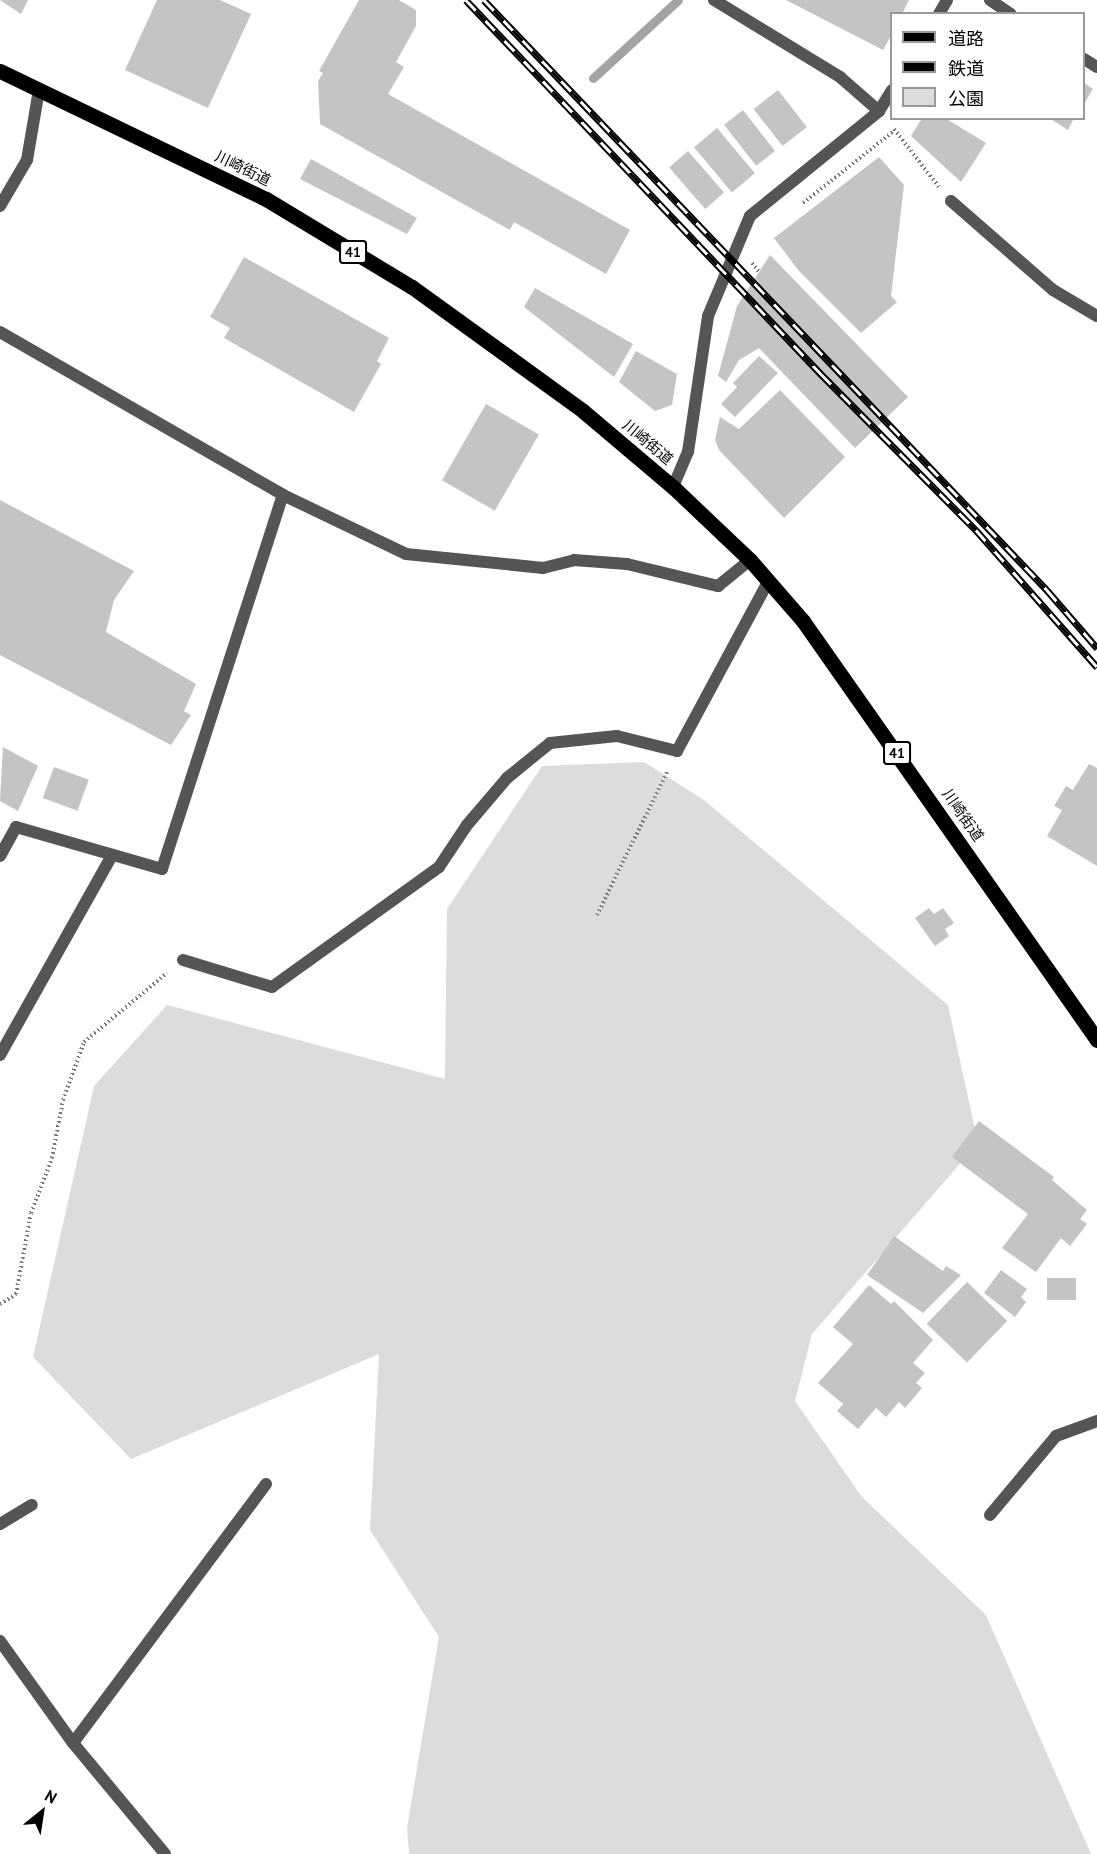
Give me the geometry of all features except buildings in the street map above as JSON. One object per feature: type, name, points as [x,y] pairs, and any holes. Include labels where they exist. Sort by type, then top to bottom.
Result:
[{"type":"main road","name":"川崎街道","points":[[0,71],[266,198],[412,287],[583,411],[673,487],[750,560],[848,681],[1097,1040]]},
{"type":"street","points":[[714,0],[840,77],[879,111]]},
{"type":"street","points":[[990,0],[1008,12]]},
{"type":"street","points":[[0,206],[27,160],[39,90]]},
{"type":"street","points":[[673,487],[688,452],[708,316],[750,216],[879,111],[890,92]]},
{"type":"street","points":[[951,201],[1053,290],[1097,316]]},
{"type":"street","points":[[0,332],[284,495],[406,554],[543,568],[574,560],[627,564],[718,585],[750,560]]},
{"type":"street","points":[[0,856],[16,827],[111,857],[162,869],[284,495]]},
{"type":"street","points":[[183,960],[272,987],[439,867],[507,778],[550,743],[617,736],[677,751],[768,582]]},
{"type":"street","points":[[0,1055],[111,857]]},
{"type":"street","points":[[990,1515],[1056,1436],[1097,1421]]},
{"type":"street","points":[[73,1743],[266,1484]]},
{"type":"street","points":[[0,1524],[32,1505]]},
{"type":"street","points":[[0,1641],[73,1743],[165,1854]]},
{"type":"path","points":[[800,206],[894,131],[897,125]]},
{"type":"path","points":[[894,131],[951,201]]},
{"type":"path","points":[[748,268],[755,252]]},
{"type":"path","points":[[751,262],[759,273]]},
{"type":"path","points":[[597,915],[677,751]]},
{"type":"path","points":[[0,1304],[16,1294],[30,1213],[51,1158],[63,1100],[84,1041],[183,960]]},
{"type":"green space","points":[[644,762],[704,800],[948,1005],[978,1143],[812,1334],[795,1401],[862,1497],[986,1615],[1091,1854],[409,1854],[407,1828],[439,1637],[370,1530],[379,1354],[131,1459],[33,1357],[94,1086],[167,1005],[445,1079],[447,909],[542,766]]},
{"type":"waterway","points":[[593,78],[678,0]]},
{"type":"railway","points":[[466,0],[821,374],[976,530],[1097,667]]},
{"type":"railway","points":[[484,0],[1047,590],[1097,648]]}]
